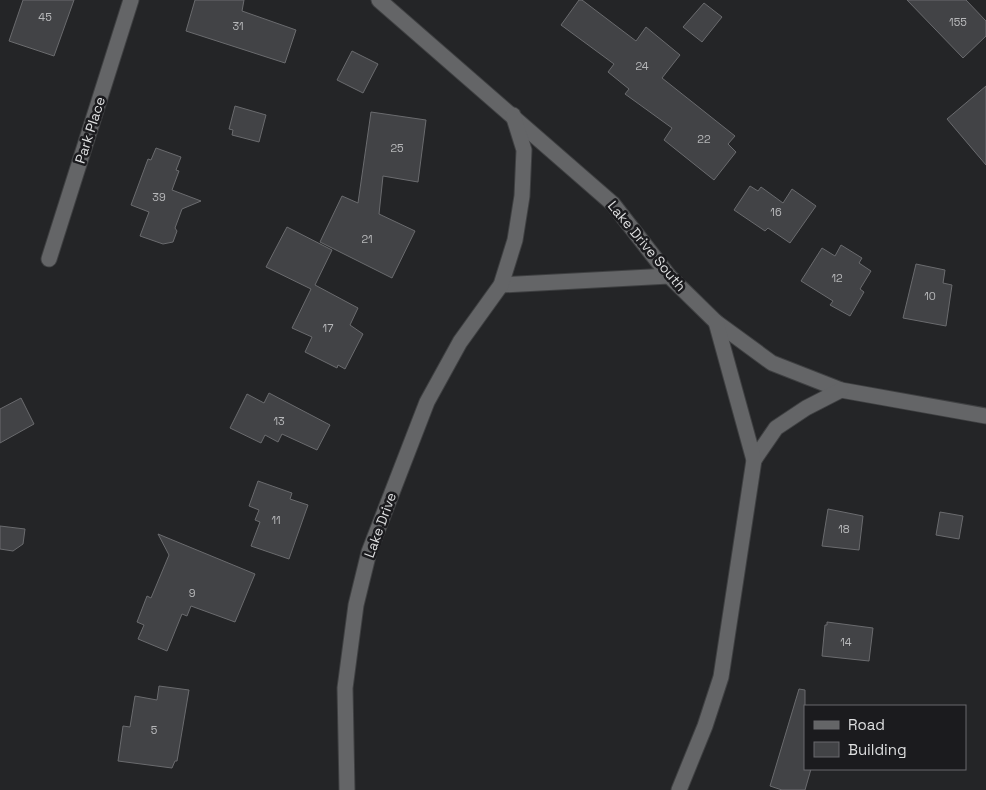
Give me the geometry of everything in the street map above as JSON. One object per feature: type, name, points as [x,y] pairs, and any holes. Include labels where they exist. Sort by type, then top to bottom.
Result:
[{"type":"street","name":"Park Place","points":[[50,260],[131,0]]},
{"type":"street","name":"Lake Drive South","points":[[379,0],[613,204],[669,276],[716,322],[772,363],[841,390],[986,416]]},
{"type":"street","name":"Lake Drive","points":[[347,790],[345,688],[356,605],[369,552],[428,402],[460,342],[501,285],[515,240],[522,196],[524,150],[512,114]]},
{"type":"street","points":[[501,285],[669,276]]},
{"type":"street","points":[[679,790],[705,726],[721,677],[754,460],[716,322]]},
{"type":"street","points":[[754,460],[776,428],[806,408],[841,390]]},
{"type":"building","points":[[23,0],[74,0],[54,56],[9,41]]},
{"type":"building","points":[[195,0],[244,0],[242,11],[296,30],[285,63],[186,31]]},
{"type":"building","points":[[579,0],[582,0],[636,41],[646,27],[680,55],[662,78],[735,136],[728,144],[736,152],[714,180],[664,140],[672,128],[625,94],[629,89],[608,72],[614,64],[561,25]]},
{"type":"building","points":[[907,0],[966,0],[986,21],[986,36],[963,58]]},
{"type":"building","points":[[704,3],[722,17],[702,42],[683,27]]},
{"type":"building","points":[[352,51],[378,64],[363,93],[337,80]]},
{"type":"building","points":[[986,86],[986,165],[947,119]]},
{"type":"building","points":[[235,106],[266,115],[259,142],[232,135],[233,130],[229,129]]},
{"type":"building","points":[[371,112],[426,120],[418,182],[383,176],[379,214],[415,231],[392,278],[320,242],[342,196],[358,203]]},
{"type":"building","points":[[156,148],[181,157],[176,170],[179,171],[172,190],[201,201],[182,209],[175,228],[177,231],[173,242],[163,244],[140,236],[149,212],[131,205],[148,159],[151,160]]},
{"type":"building","points":[[750,186],[758,191],[761,187],[783,203],[792,189],[816,206],[790,243],[768,228],[765,231],[734,210]]},
{"type":"building","points":[[287,227],[332,250],[315,285],[358,308],[350,325],[363,334],[345,369],[338,365],[337,368],[305,352],[312,337],[292,328],[311,289],[266,267]]},
{"type":"building","points":[[841,245],[862,258],[859,263],[871,271],[860,289],[864,292],[850,316],[830,305],[833,301],[801,281],[822,248],[835,256]]},
{"type":"building","points":[[916,264],[945,270],[943,283],[952,285],[946,326],[903,318]]},
{"type":"building","points":[[269,393],[330,425],[317,450],[282,434],[278,442],[265,435],[261,443],[230,428],[247,394],[264,403]]},
{"type":"building","points":[[21,398],[34,424],[0,443],[0,409]]},
{"type":"building","points":[[258,481],[292,493],[290,499],[308,505],[289,559],[251,546],[260,522],[255,520],[259,510],[249,506]]},
{"type":"building","points":[[828,509],[863,516],[859,550],[822,546]]},
{"type":"building","points":[[940,512],[963,516],[959,539],[936,535]]},
{"type":"building","points":[[0,526],[25,529],[23,544],[13,551],[0,549]]},
{"type":"building","points":[[158,534],[255,574],[235,622],[191,606],[187,616],[182,614],[167,651],[138,639],[144,625],[137,622],[147,596],[151,598],[169,555]]},
{"type":"building","points":[[827,622],[873,628],[869,661],[822,656],[825,625],[827,625]]},
{"type":"building","points":[[159,686],[189,690],[177,761],[175,761],[172,768],[118,761],[123,726],[130,727],[135,696],[157,700]]},
{"type":"building","points":[[799,689],[805,690],[804,770],[811,770],[805,790],[782,790],[770,786]]}]
